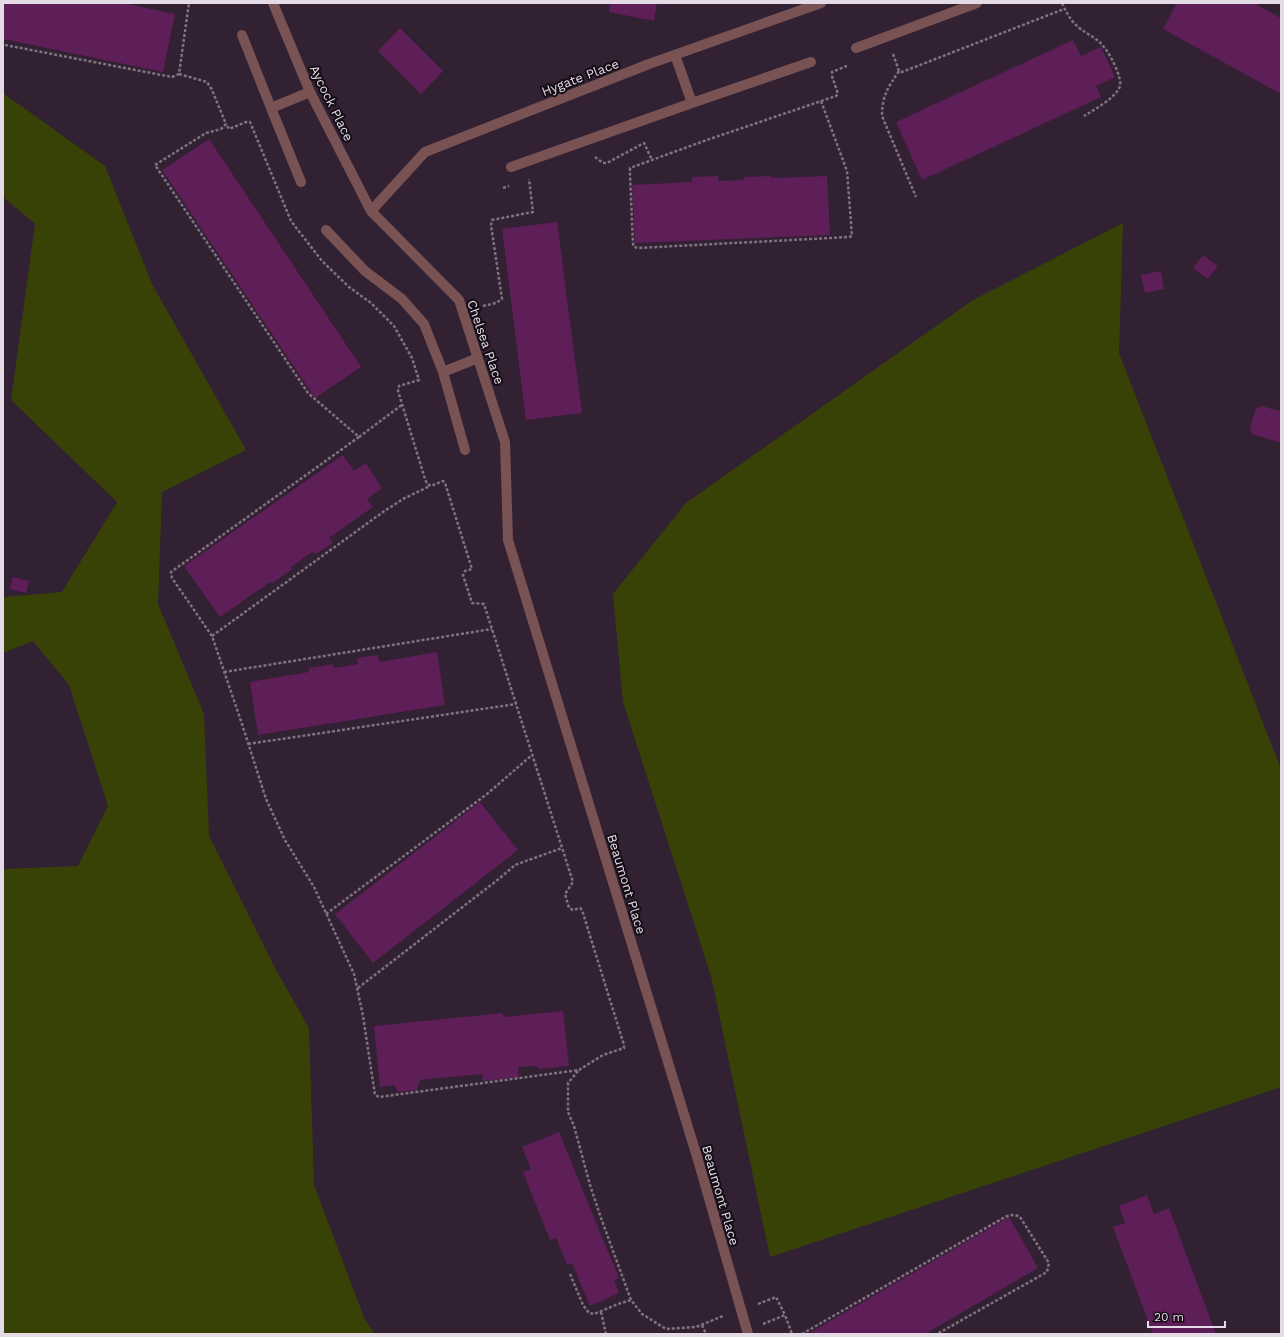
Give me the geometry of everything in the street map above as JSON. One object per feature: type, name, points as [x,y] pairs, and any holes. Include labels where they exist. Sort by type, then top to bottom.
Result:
[{"type":"street","name":"Aycock Place","points":[[273,3],[310,92],[371,211]]},
{"type":"street","name":"Hygate Place","points":[[371,211],[425,152],[675,55],[821,3]]},
{"type":"street","points":[[856,48],[977,3]]},
{"type":"street","points":[[242,35],[301,182]]},
{"type":"street","points":[[675,55],[692,103]]},
{"type":"street","points":[[511,168],[810,62]]},
{"type":"street","points":[[271,108],[310,92]]},
{"type":"street","name":"Chelsea Place","points":[[371,211],[459,300],[505,442]]},
{"type":"street","points":[[326,230],[365,271],[402,299],[424,324],[442,372],[465,450]]},
{"type":"street","points":[[442,372],[478,358]]},
{"type":"street","name":"Beaumont Place","points":[[505,442],[508,540],[698,1160],[747,1332]]},
{"type":"path","points":[[179,74],[189,3]]},
{"type":"path","points":[[1062,3],[1073,23],[1104,46],[1114,64],[1120,81],[1120,88],[1109,99],[1098,108],[1084,116]]},
{"type":"path","points":[[899,71],[902,72],[1064,9]]},
{"type":"path","points":[[5,45],[172,77],[179,74],[206,82],[212,90],[229,129],[246,122],[250,122],[291,221],[322,261],[349,287],[371,303],[394,326],[412,358],[419,380],[399,386],[398,391],[425,479],[427,484],[430,486]]},
{"type":"path","points":[[891,50],[899,71]]},
{"type":"path","points":[[821,101],[847,171],[853,233],[852,236],[638,248],[634,247],[630,168],[704,141],[821,101],[836,96],[838,94],[832,72],[853,64]]},
{"type":"path","points":[[899,71],[886,90],[882,103],[882,116],[916,197]]},
{"type":"path","points":[[226,124],[221,129],[206,133],[155,165],[308,393],[359,437]]},
{"type":"path","points":[[594,156],[602,163],[607,163],[644,143],[652,160]]},
{"type":"path","points":[[522,181],[536,176]]},
{"type":"path","points":[[483,306],[496,303],[502,299],[491,225],[492,220],[533,212],[528,179]]},
{"type":"path","points":[[503,188],[516,184]]},
{"type":"path","points":[[403,404],[171,572],[172,578],[212,636],[266,799],[285,840],[314,887],[354,974],[358,988],[375,1095],[379,1097],[579,1070]]},
{"type":"path","points":[[212,636],[383,512],[403,499],[430,486],[442,481],[445,483],[472,568],[465,571],[464,575],[472,603],[484,604],[573,882],[565,894],[569,908],[573,910],[580,908],[582,910],[624,1045],[624,1048],[603,1055],[579,1070],[568,1083],[568,1112],[574,1126],[590,1185],[601,1218],[631,1300],[642,1314],[666,1329],[696,1327],[776,1297],[792,1334]]},
{"type":"path","points":[[224,672],[492,629]]},
{"type":"path","points":[[248,744],[516,704]]},
{"type":"path","points":[[326,914],[487,794],[532,755]]},
{"type":"path","points":[[358,988],[515,865],[562,848]]},
{"type":"path","points":[[802,1334],[1005,1217],[1011,1215],[1017,1215],[1020,1217],[1049,1263],[1047,1272],[937,1334]]},
{"type":"path","points":[[570,1274],[583,1305],[589,1313],[594,1314],[631,1300]]},
{"type":"path","points":[[600,1312],[606,1334]]},
{"type":"path","points":[[747,1332],[785,1315]]},
{"type":"path","points":[[702,1325],[706,1334]]},
{"type":"path","points":[[663,1334],[666,1329]]},
{"type":"green space","points":[[3,93],[105,166],[152,284],[246,450],[162,492],[158,604],[204,714],[209,836],[276,970],[309,1028],[314,1185],[365,1320],[375,1334],[3,1334],[3,869],[78,866],[108,806],[69,685],[33,641],[3,653],[3,597],[62,592],[117,502],[11,400],[35,224],[3,197]]},
{"type":"green space","points":[[1123,223],[1119,353],[1281,769],[1281,1087],[770,1257],[711,976],[623,702],[613,594],[686,503],[973,300]]},
{"type":"building","points":[[3,3],[123,3],[175,14],[163,72],[3,39]]},
{"type":"building","points":[[610,3],[657,3],[654,21],[609,12]]},
{"type":"building","points":[[1177,3],[1254,3],[1281,18],[1281,94],[1163,29]]},
{"type":"building","points":[[400,28],[443,71],[421,94],[378,51]]},
{"type":"building","points":[[1073,40],[1081,56],[1101,47],[1115,77],[1096,86],[1101,97],[922,180],[896,122]]},
{"type":"building","points":[[209,139],[361,367],[315,398],[162,170]]},
{"type":"building","points":[[718,176],[718,181],[744,180],[744,177],[771,176],[771,178],[827,176],[830,235],[635,243],[632,185],[692,182],[692,177]]},
{"type":"building","points":[[557,222],[582,413],[526,420],[502,229]]},
{"type":"building","points":[[1203,255],[1218,266],[1208,279],[1193,268]]},
{"type":"building","points":[[1161,271],[1164,289],[1145,293],[1141,275]]},
{"type":"building","points":[[1281,405],[1281,443],[1252,434],[1250,427],[1256,408],[1262,406],[1279,411]]},
{"type":"building","points":[[343,455],[354,471],[366,463],[382,488],[367,499],[373,507],[329,538],[333,543],[316,554],[312,552],[291,567],[292,569],[273,583],[270,582],[220,617],[184,566]]},
{"type":"building","points":[[13,577],[29,581],[26,593],[10,589]]},
{"type":"building","points":[[437,652],[445,705],[258,735],[250,682],[309,672],[309,668],[333,664],[334,668],[358,664],[357,658],[378,655],[379,662]]},
{"type":"building","points":[[480,802],[518,850],[373,963],[335,914]]},
{"type":"building","points":[[563,1011],[569,1066],[539,1069],[537,1066],[518,1067],[519,1077],[483,1081],[482,1074],[420,1080],[417,1090],[398,1092],[394,1085],[380,1087],[374,1026],[503,1013],[503,1017]]},
{"type":"building","points":[[559,1132],[619,1278],[614,1280],[619,1293],[590,1306],[572,1263],[567,1265],[556,1238],[550,1240],[523,1172],[531,1169],[522,1147]]},
{"type":"building","points":[[1147,1195],[1154,1214],[1169,1208],[1216,1334],[1153,1334],[1113,1227],[1125,1223],[1119,1206]]},
{"type":"building","points":[[1009,1217],[1038,1268],[925,1334],[808,1334]]}]
